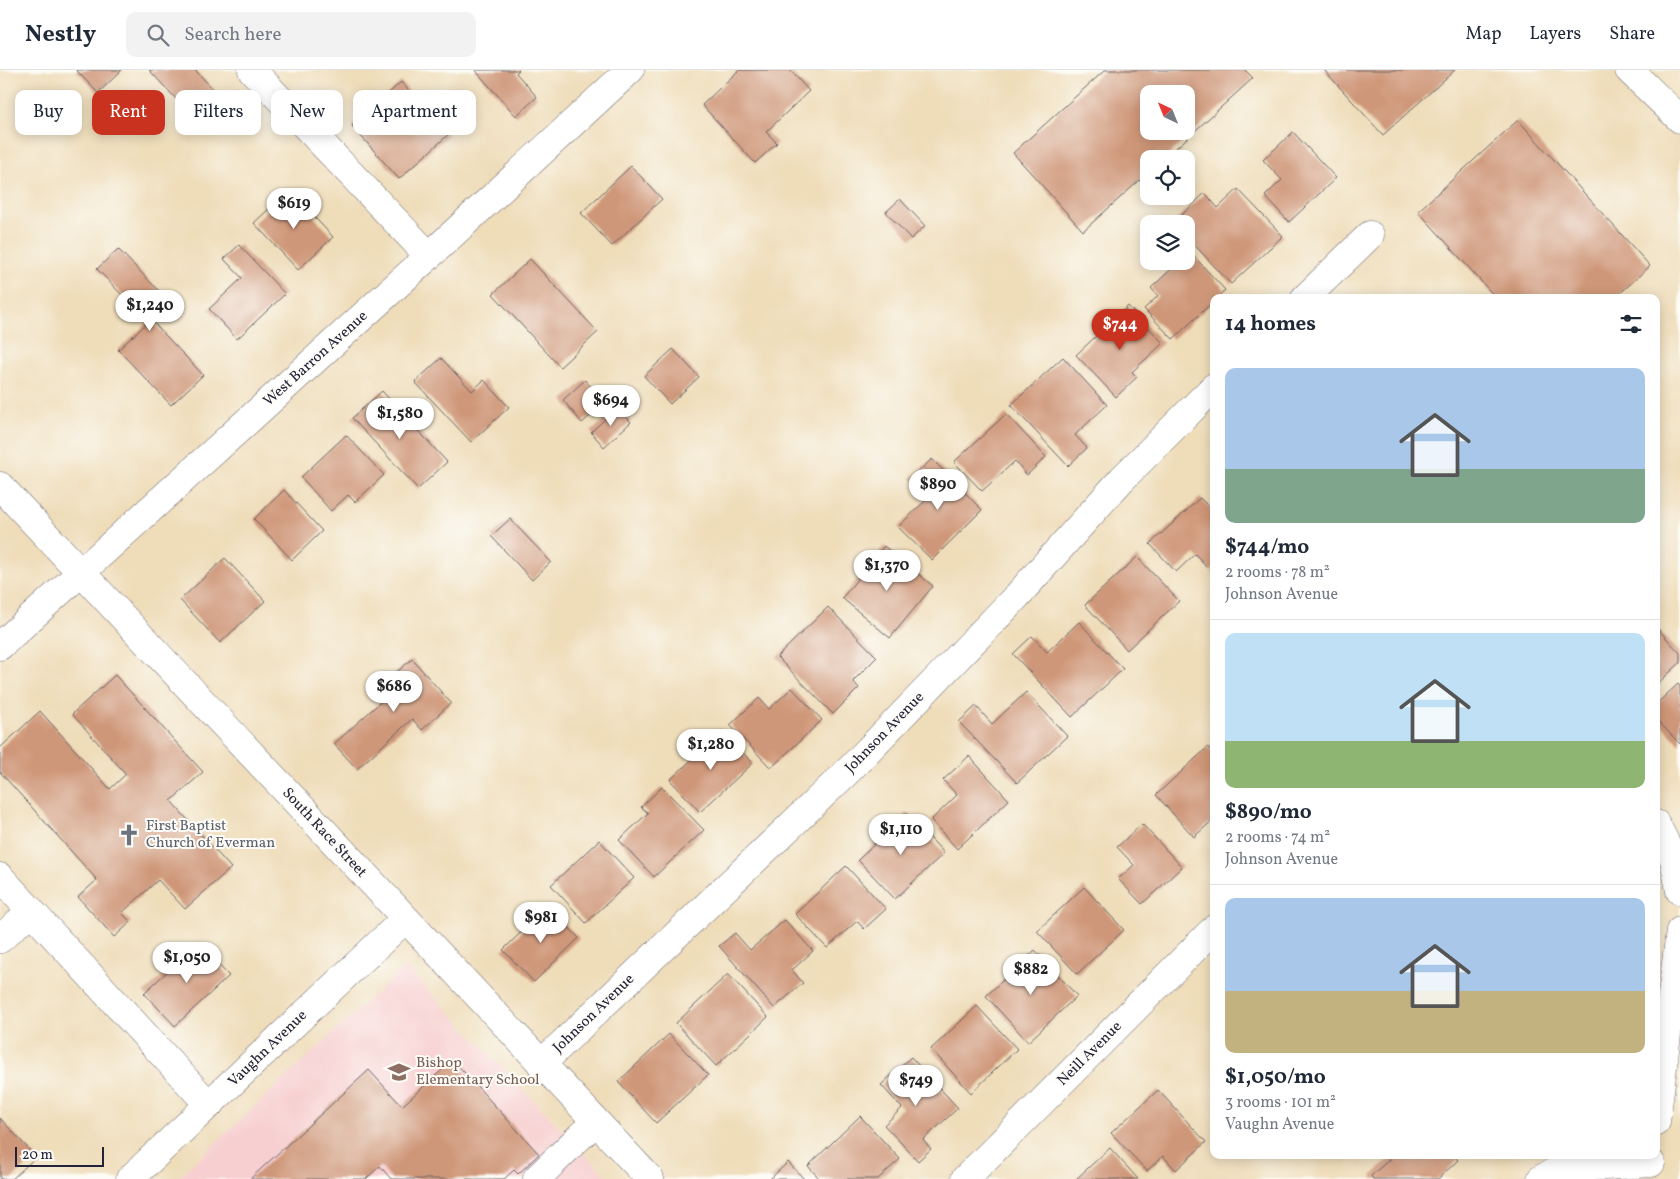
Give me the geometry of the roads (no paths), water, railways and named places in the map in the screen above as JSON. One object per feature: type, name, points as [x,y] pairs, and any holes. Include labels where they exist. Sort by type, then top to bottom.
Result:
[{"type":"street","points":[[252,70],[429,256]]},
{"type":"street","name":"West Barron Avenue","points":[[0,646],[429,256],[630,70]]},
{"type":"street","points":[[1629,70],[1680,119]]},
{"type":"street","points":[[1309,294],[1370,235]]},
{"type":"street","name":"Johnson Avenue","points":[[542,1064],[850,769],[1017,596],[1122,479],[1210,391]]},
{"type":"street","name":"South Race Street","points":[[0,486],[650,1179]]},
{"type":"street","points":[[1660,832],[1674,859],[1680,891]]},
{"type":"street","points":[[0,877],[209,1104]]},
{"type":"street","points":[[0,939],[31,911]]},
{"type":"street","name":"Vaughn Avenue","points":[[130,1179],[405,919]]},
{"type":"street","points":[[1660,1090],[1680,931]]},
{"type":"street","name":"Neill Avenue","points":[[965,1179],[1210,933]]},
{"type":"street","points":[[538,1179],[595,1122]]},
{"type":"street","points":[[1541,1179],[1560,1169],[1651,1166]]},
{"type":"place","name":"First Baptist Church of Everman","points":[[129,835]]},
{"type":"place","name":"Bishop Elementary School","points":[[399,1072]]}]
